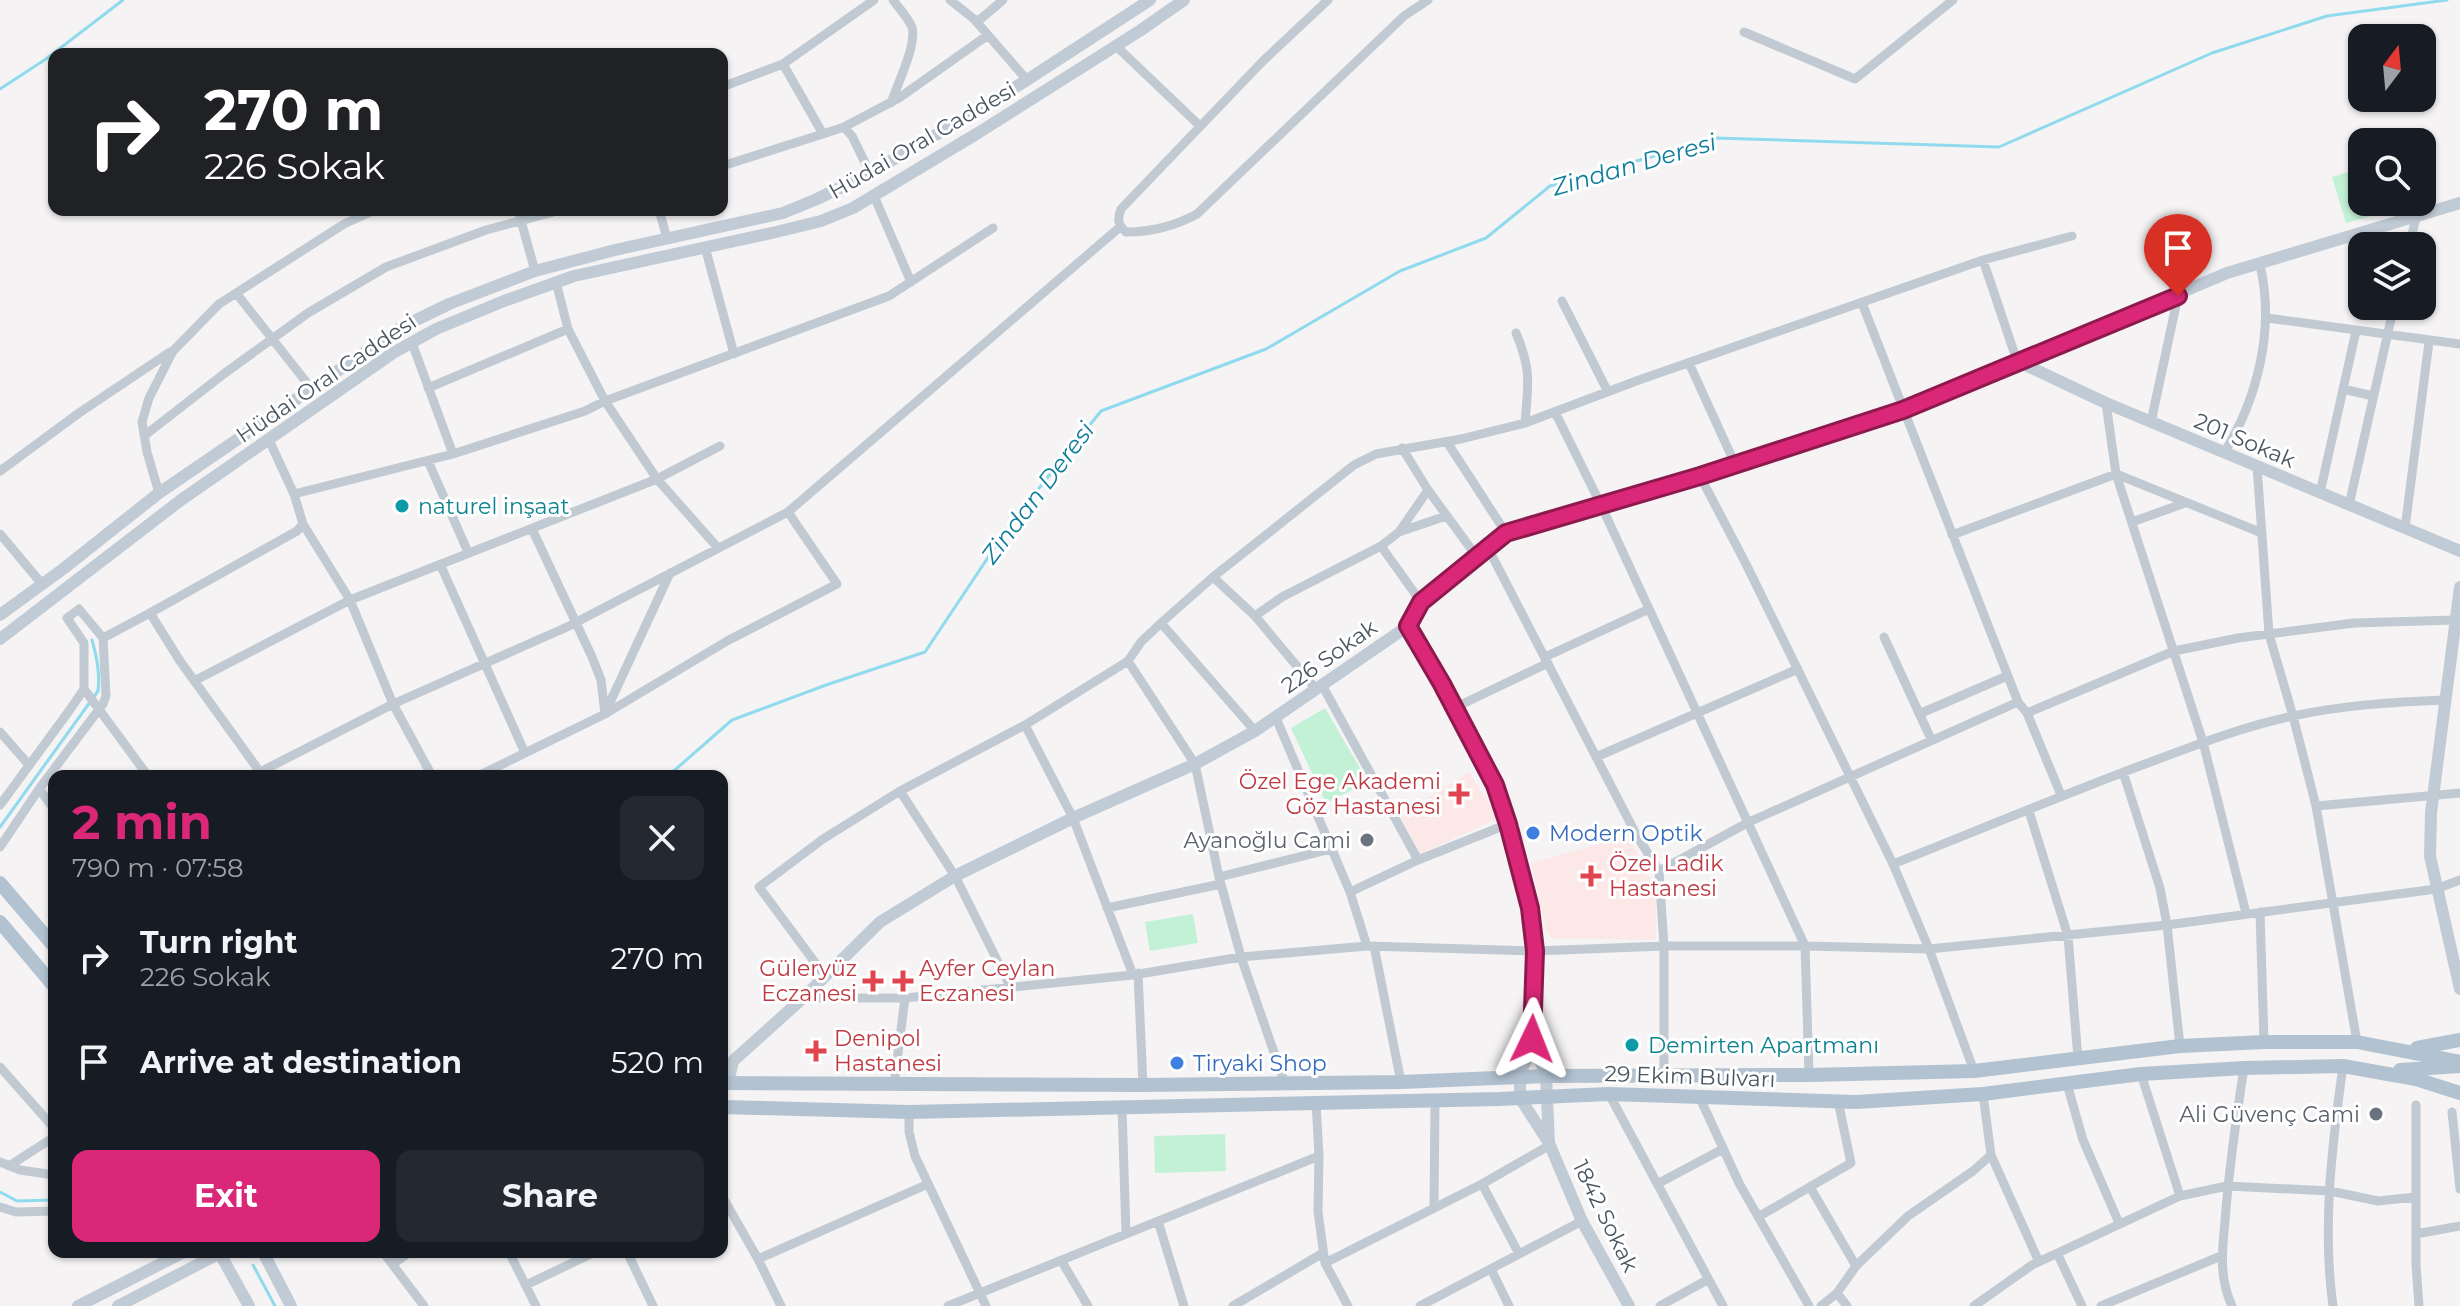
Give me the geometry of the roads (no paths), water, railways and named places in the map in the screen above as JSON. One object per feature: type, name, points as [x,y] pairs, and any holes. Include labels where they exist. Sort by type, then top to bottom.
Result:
[{"type":"main road","points":[[0,883],[48,939]]},
{"type":"main road","points":[[0,922],[48,979]]},
{"type":"main road","points":[[2404,1050],[2460,1040]]},
{"type":"main road","name":"29 Ekim Bulvarı","points":[[728,1083],[1285,1084],[1546,1076],[1974,1071],[2180,1046],[2264,1042],[2357,1042],[2460,1064]]},
{"type":"main road","points":[[2364,1069],[2403,1070],[2460,1064]]},
{"type":"main road","name":"29 Ekim Bulvarı","points":[[728,1107],[909,1112],[1609,1094],[1838,1101],[1983,1094],[2141,1074],[2343,1066],[2416,1079],[2460,1093]]},
{"type":"street","points":[[728,85],[783,64],[874,0]]},
{"type":"street","points":[[891,103],[913,34],[911,25],[893,0]]},
{"type":"street","points":[[950,0],[977,22],[1027,80]]},
{"type":"street","points":[[977,22],[1003,0]]},
{"type":"street","name":"Hüdai Oral Caddesi","points":[[0,615],[159,493],[402,327],[449,304],[535,271],[783,213],[870,173],[1027,80],[1150,0]]},
{"type":"street","name":"Hüdai Oral Caddesi","points":[[0,639],[181,500],[393,353],[436,329],[574,276],[821,221],[853,208],[1116,46],[1184,0]]},
{"type":"street","points":[[1328,0],[1121,209],[1118,217],[1120,227],[1126,232],[1142,232],[1177,225],[1197,214],[1404,16],[1428,0]]},
{"type":"street","points":[[1744,32],[1855,79],[1953,0]]},
{"type":"street","points":[[728,164],[844,127],[891,103],[988,35]]},
{"type":"street","points":[[1116,46],[1200,126]]},
{"type":"street","points":[[783,64],[823,134]]},
{"type":"street","points":[[844,127],[852,136],[870,173]]},
{"type":"street","points":[[874,196],[911,282]]},
{"type":"street","name":"226 Sokak","points":[[2436,209],[2460,203]]},
{"type":"street","points":[[0,471],[79,413],[173,351],[219,304],[344,224],[362,216]]},
{"type":"street","points":[[520,216],[535,271]]},
{"type":"street","points":[[144,436],[308,313],[386,267],[486,230],[539,216]]},
{"type":"street","points":[[661,216],[667,238]]},
{"type":"street","name":"226 Sokak","points":[[728,1075],[733,1061],[880,922],[955,876],[1073,818],[1195,764],[1276,718],[1408,626],[1421,602],[1506,533],[1700,476],[1903,410],[2227,273],[2411,216]]},
{"type":"street","points":[[268,770],[393,704],[576,623],[788,512],[1120,227]]},
{"type":"street","points":[[294,494],[453,454],[585,411],[889,296],[993,228]]},
{"type":"street","points":[[825,976],[759,887],[823,839],[900,791],[1025,725],[1128,661],[1141,642],[1213,577],[1354,465],[1376,454],[1447,442],[1525,423],[1983,260],[2072,236]]},
{"type":"street","points":[[705,247],[734,354]]},
{"type":"street","points":[[1983,260],[2017,361]]},
{"type":"street","points":[[2224,453],[2236,433],[2263,353],[2267,318],[2266,292],[2260,265]]},
{"type":"street","points":[[556,282],[568,329],[605,401],[657,479],[718,548]]},
{"type":"street","points":[[236,293],[311,388]]},
{"type":"street","points":[[2151,422],[2178,296]]},
{"type":"street","points":[[1562,301],[1608,392]]},
{"type":"street","points":[[1862,303],[2007,676],[2018,702],[2027,713],[2061,795]]},
{"type":"street","points":[[2267,318],[2460,344]]},
{"type":"street","points":[[2349,505],[2390,320]]},
{"type":"street","points":[[428,388],[568,329]]},
{"type":"street","points":[[2320,493],[2356,331]]},
{"type":"street","points":[[1516,333],[1529,371],[1525,423]]},
{"type":"street","points":[[2405,528],[2429,342]]},
{"type":"street","points":[[412,343],[453,454]]},
{"type":"street","points":[[159,493],[142,422],[149,398],[173,351]]},
{"type":"street","name":"201 Sokak","points":[[2017,361],[2106,403],[2460,551]]},
{"type":"street","points":[[1689,363],[1735,464]]},
{"type":"street","points":[[2343,389],[2373,396]]},
{"type":"street","points":[[2106,403],[2116,474],[2203,742],[2246,913]]},
{"type":"street","points":[[1555,412],[1805,946],[1809,1075]]},
{"type":"street","points":[[269,440],[294,494],[303,524],[350,600],[393,704],[429,770]]},
{"type":"street","points":[[1447,442],[1506,533]]},
{"type":"street","points":[[194,681],[350,600],[657,479],[720,446]]},
{"type":"street","points":[[1402,448],[1477,557]]},
{"type":"street","points":[[428,461],[468,552]]},
{"type":"street","points":[[2257,466],[2269,634],[2316,806],[2357,1042]]},
{"type":"street","points":[[1952,535],[2116,474],[2262,533]]},
{"type":"street","points":[[1700,476],[1893,864],[1929,949],[1974,1071]]},
{"type":"street","points":[[1255,616],[1282,597],[1381,546],[1399,532],[1428,490]]},
{"type":"street","points":[[2132,522],[2186,502]]},
{"type":"street","points":[[490,770],[605,714],[727,641],[837,584],[788,512]]},
{"type":"street","points":[[1399,532],[1446,516]]},
{"type":"street","points":[[103,638],[297,531],[303,524]]},
{"type":"street","points":[[532,529],[601,680],[605,714]]},
{"type":"street","points":[[0,534],[42,584]]},
{"type":"street","points":[[1381,546],[1421,602]]},
{"type":"street","points":[[1488,548],[1637,836],[1659,871],[1664,946],[1664,1076]]},
{"type":"street","points":[[440,564],[525,753]]},
{"type":"street","points":[[605,714],[670,573]]},
{"type":"street","points":[[1213,577],[1255,616],[1319,687],[1418,860]]},
{"type":"street","points":[[2460,587],[2433,795],[2430,856],[2436,889],[2456,948],[2460,989]]},
{"type":"street","points":[[53,770],[99,707],[106,696],[103,638],[79,609],[67,618],[84,643],[86,691],[99,707],[144,770]]},
{"type":"street","points":[[1454,708],[1649,609]]},
{"type":"street","points":[[150,613],[256,770]]},
{"type":"street","points":[[2027,713],[2174,651],[2354,623],[2455,620]]},
{"type":"street","points":[[1161,623],[1255,731]]},
{"type":"street","points":[[1408,626],[1495,785],[1508,824],[1530,908],[1535,951],[1532,1039],[1520,1077],[1520,1098],[1549,1144]]},
{"type":"street","points":[[1884,637],[1931,739]]},
{"type":"street","points":[[1128,661],[1195,764],[1220,880],[1241,957],[1285,1084]]},
{"type":"street","points":[[1596,757],[1798,669]]},
{"type":"street","points":[[1919,714],[2007,676]]},
{"type":"street","points":[[0,805],[86,691]]},
{"type":"street","points":[[1893,864],[2029,811],[2061,795],[2203,742],[2293,716],[2384,703],[2445,700]]},
{"type":"street","points":[[1659,871],[1749,822],[2018,702]]},
{"type":"street","points":[[1276,718],[1371,946],[1401,1082]]},
{"type":"street","points":[[1025,725],[1073,818],[1135,974],[1143,1085]]},
{"type":"street","points":[[0,732],[29,765]]},
{"type":"street","points":[[2123,772],[2160,888],[2180,1046]]},
{"type":"street","points":[[0,847],[48,777]]},
{"type":"street","points":[[39,789],[48,801]]},
{"type":"street","points":[[900,791],[955,876],[1010,986]]},
{"type":"street","points":[[2316,806],[2460,793]]},
{"type":"street","points":[[2029,811],[2068,936],[2078,1059]]},
{"type":"street","points":[[1350,892],[1418,860],[1508,824]]},
{"type":"street","points":[[1107,908],[1331,849]]},
{"type":"street","points":[[803,998],[905,998],[1135,974],[1241,957],[1371,946],[1535,951],[1664,946],[1929,949],[2167,925],[2436,889],[2460,880]]},
{"type":"street","points":[[2260,912],[2264,1042]]},
{"type":"street","points":[[894,1085],[905,998]]},
{"type":"street","points":[[1532,1039],[1546,1076],[1549,1144]]},
{"type":"street","points":[[2333,1306],[2328,1262],[2330,1191],[2343,1066]]},
{"type":"street","points":[[0,1067],[48,1121]]},
{"type":"street","points":[[2232,1306],[2225,1291],[2221,1256],[2227,1186],[2244,1068]]},
{"type":"street","points":[[2141,1074],[2180,1196]]},
{"type":"street","points":[[2067,1084],[2083,1140],[2119,1223]]},
{"type":"street","points":[[1609,1094],[1723,1306]]},
{"type":"street","points":[[1983,1094],[1991,1155],[2039,1262]]},
{"type":"street","points":[[1699,1096],[1739,1183],[1809,1306]]},
{"type":"street","points":[[1434,1208],[1435,1100]]},
{"type":"street","points":[[1758,1217],[1851,1163],[1838,1101]]},
{"type":"street","points":[[1316,1102],[1318,1212],[1324,1258],[1348,1306]]},
{"type":"street","points":[[2416,1105],[2419,1306]]},
{"type":"street","points":[[1122,1107],[1126,1234]]},
{"type":"street","points":[[909,1112],[909,1132],[915,1156],[986,1306]]},
{"type":"street","points":[[2452,1112],[2460,1189]]},
{"type":"street","points":[[5,1164],[48,1140]]},
{"type":"street","points":[[1233,1306],[1324,1258],[1482,1184],[1549,1144]]},
{"type":"street","name":"1842 Sokak","points":[[1549,1144],[1582,1221],[1626,1305]]},
{"type":"street","points":[[1657,1184],[1723,1149]]},
{"type":"street","points":[[1821,1306],[1837,1293],[1856,1266],[1908,1216],[1991,1155]]},
{"type":"street","points":[[948,1306],[1319,1156]]},
{"type":"street","points":[[5,1164],[20,1170],[48,1174]]},
{"type":"street","points":[[758,1259],[928,1184]]},
{"type":"street","points":[[1482,1184],[1519,1254]]},
{"type":"street","points":[[1974,1306],[2039,1262],[2180,1196],[2227,1186],[2330,1191],[2378,1201],[2416,1197]]},
{"type":"street","points":[[1810,1187],[1856,1266]]},
{"type":"street","points":[[728,1206],[781,1306]]},
{"type":"street","points":[[0,1207],[16,1212],[48,1211]]},
{"type":"street","points":[[1158,1221],[1184,1306]]},
{"type":"street","points":[[1420,1306],[1582,1221]]},
{"type":"street","points":[[2416,1234],[2460,1226]]},
{"type":"street","points":[[2058,1255],[2082,1306]]},
{"type":"street","points":[[2101,1306],[2221,1256]]},
{"type":"street","points":[[78,1306],[172,1258]]},
{"type":"street","points":[[118,1306],[209,1258]]},
{"type":"street","points":[[223,1258],[249,1306]]},
{"type":"street","points":[[266,1258],[291,1306]]},
{"type":"street","points":[[388,1258],[424,1306]]},
{"type":"street","points":[[393,1264],[402,1258]]},
{"type":"street","points":[[512,1258],[536,1306]]},
{"type":"street","points":[[526,1285],[575,1258]]},
{"type":"street","points":[[630,1258],[653,1306]]},
{"type":"street","points":[[1061,1260],[1088,1306]]},
{"type":"street","points":[[1491,1269],[1509,1306]]},
{"type":"street","points":[[1660,1306],[1707,1280]]},
{"type":"street","points":[[1837,1293],[1847,1306]]},
{"type":"waterway","points":[[60,48],[123,0]]},
{"type":"waterway","name":"Zindan Deresi","points":[[675,770],[732,720],[925,652],[1011,523],[1101,411],[1266,349],[1400,271],[1486,238],[1550,186],[1716,138],[1999,147],[2212,53],[2327,16],[2447,0]]},
{"type":"waterway","points":[[0,89],[48,57]]},
{"type":"waterway","points":[[0,827],[98,691],[98,666],[92,640]]},
{"type":"waterway","points":[[0,1192],[17,1201],[48,1200]]},
{"type":"waterway","points":[[253,1265],[275,1306]]},
{"type":"place","name":"naturel inşaat","points":[[402,506]]},
{"type":"place","name":"Özel Ege Akademi Göz Hastanesi","points":[[1459,794]]},
{"type":"place","name":"Modern Optik","points":[[1533,833]]},
{"type":"place","name":"Ayanoğlu Cami","points":[[1367,840]]},
{"type":"place","name":"Özel Ladik Hastanesi","points":[[1591,876]]},
{"type":"place","name":"Güleryüz Eczanesi","points":[[873,981]]},
{"type":"place","name":"Ayfer Ceylan Eczanesi","points":[[903,981]]},
{"type":"place","name":"Demirten Apartmanı","points":[[1632,1045]]},
{"type":"place","name":"Denipol Hastanesi","points":[[816,1051]]},
{"type":"place","name":"Tiryaki Shop","points":[[1177,1063]]},
{"type":"place","name":"Ali Güvenç Cami","points":[[2376,1114]]}]
